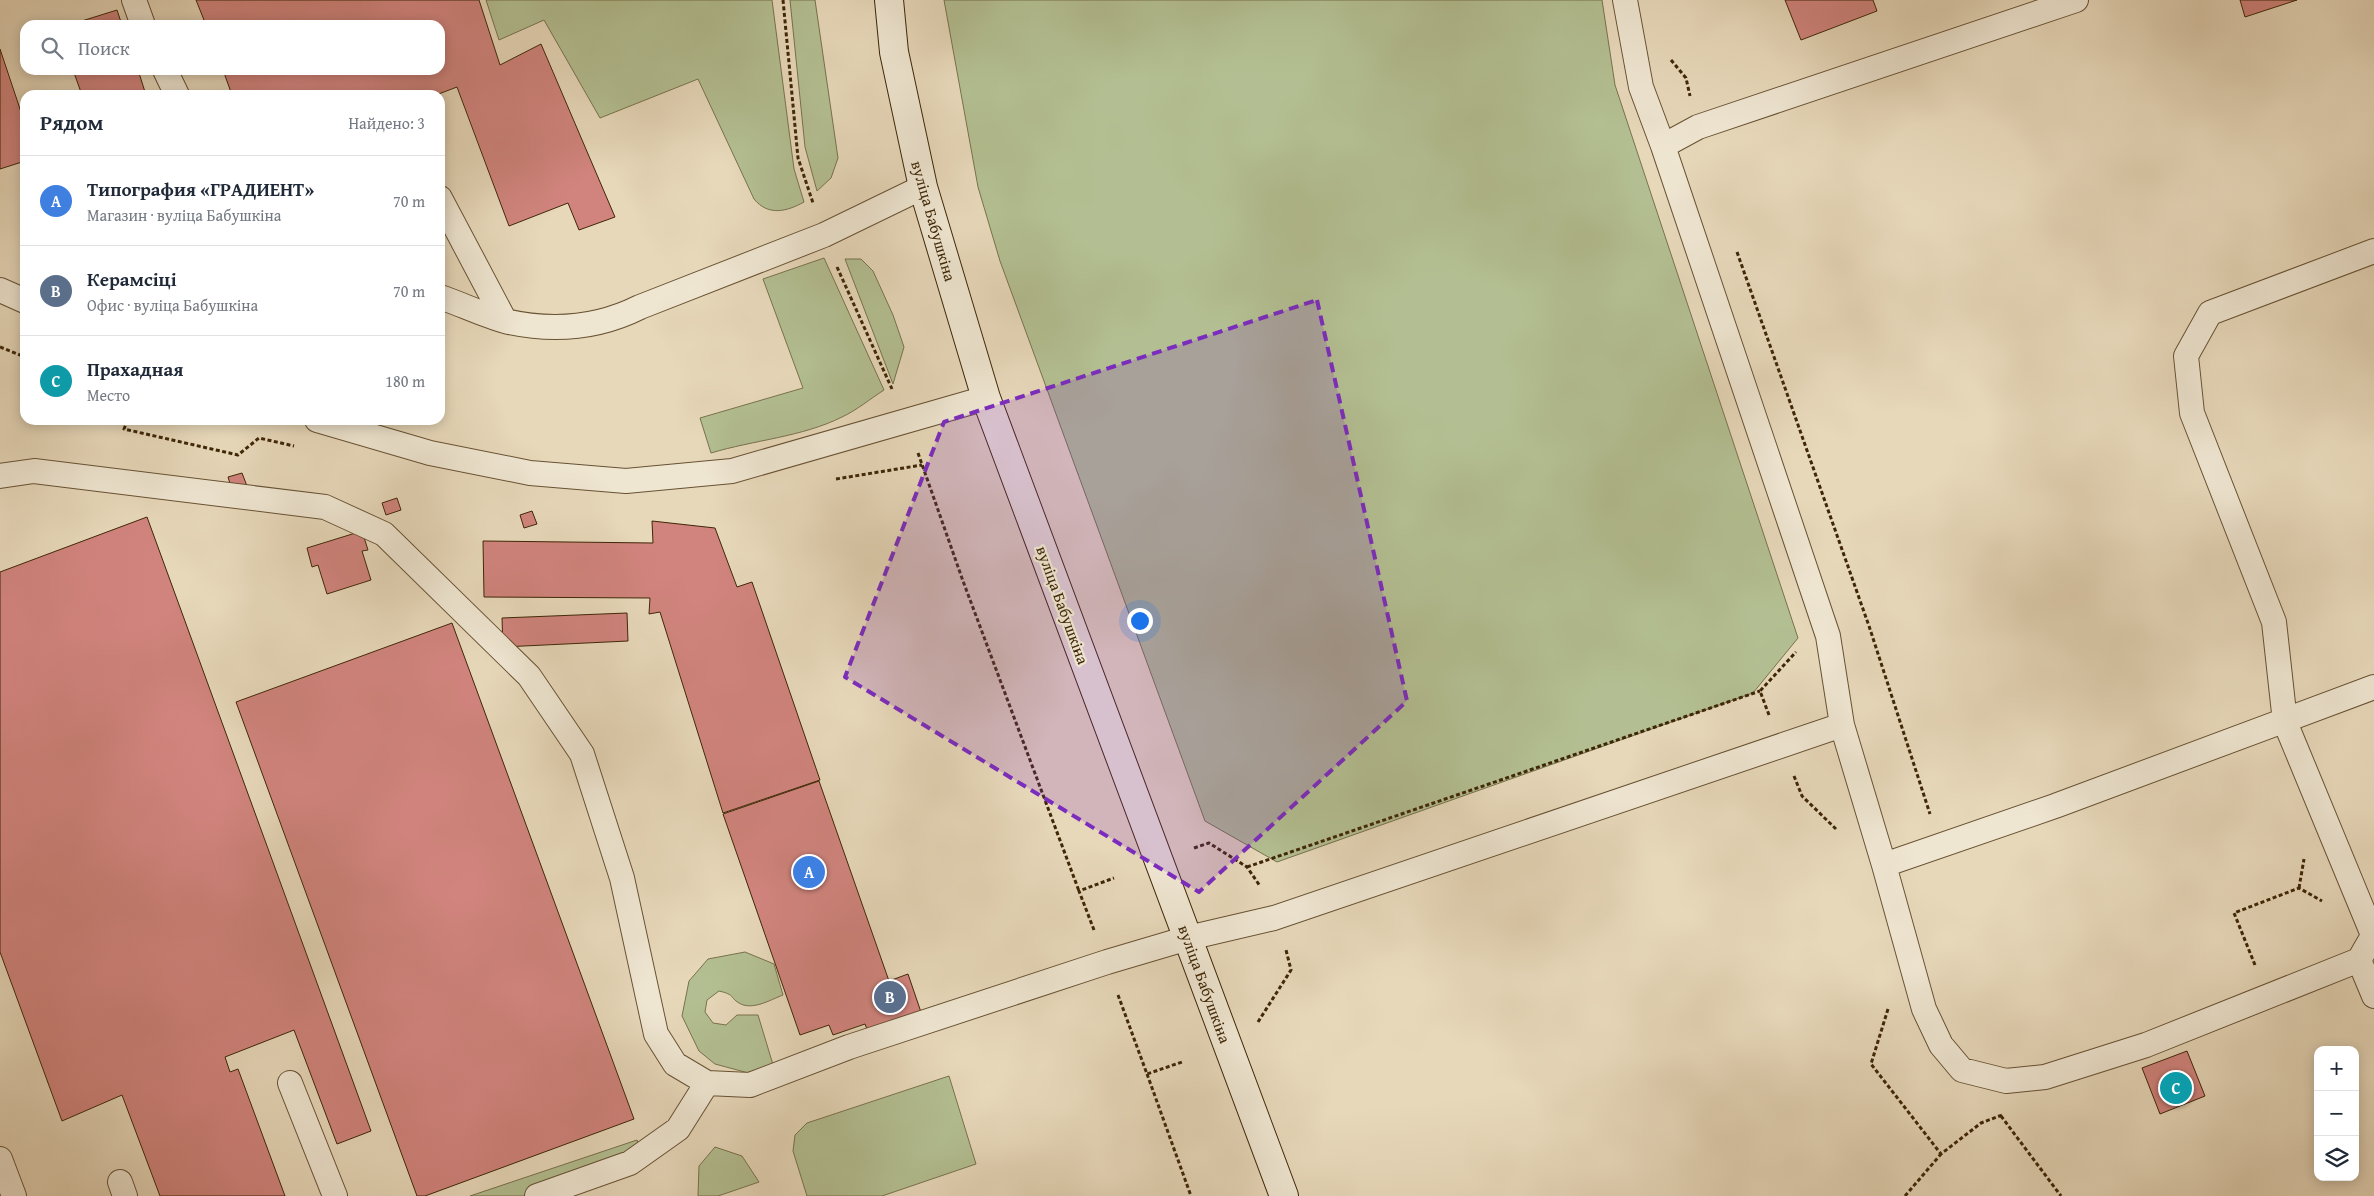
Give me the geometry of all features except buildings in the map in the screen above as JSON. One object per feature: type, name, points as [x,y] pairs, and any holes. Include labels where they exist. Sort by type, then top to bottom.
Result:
[{"type":"street","name":"вуліца Бабушкіна","points":[[888,0],[894,52],[923,187],[986,398],[1284,1196]]},
{"type":"lane","points":[[134,0],[141,20]]},
{"type":"lane","points":[[1625,0],[1641,87],[1663,146],[1828,636],[1842,725],[1884,865],[1924,1009],[1940,1045],[1962,1070],[2006,1081],[2045,1077],[2146,1045],[2359,960],[2374,935],[2285,722],[2274,622],[2192,413],[2186,356],[2210,313],[2374,251]]},
{"type":"lane","points":[[1663,146],[1698,127],[2076,0]]},
{"type":"lane","points":[[167,75],[175,90]]},
{"type":"lane","points":[[445,299],[505,321],[570,328],[620,317],[640,307],[824,235],[923,187]]},
{"type":"lane","points":[[445,207],[505,321]]},
{"type":"lane","points":[[0,290],[20,299]]},
{"type":"lane","points":[[330,425],[430,453],[530,473],[626,481],[732,471],[986,398]]},
{"type":"lane","points":[[0,476],[34,471],[325,507],[384,534],[529,676],[582,754],[622,878],[656,1034],[675,1064],[707,1083],[750,1086],[849,1047],[1188,938],[1274,918],[1842,725]]},
{"type":"lane","points":[[1884,865],[2055,806],[2285,722],[2374,687]]},
{"type":"lane","points":[[2359,960],[2374,996]]},
{"type":"lane","points":[[290,1083],[335,1196]]},
{"type":"lane","points":[[537,1196],[630,1162],[678,1129],[707,1083]]},
{"type":"lane","points":[[0,1159],[14,1196]]},
{"type":"path","points":[[1670,58],[1686,78],[1698,127]]},
{"type":"path","points":[[1735,245],[1869,626],[1940,845]]},
{"type":"path","points":[[0,346],[20,355]]},
{"type":"path","points":[[1247,867],[1760,691]]},
{"type":"path","points":[[1194,848],[1209,843],[1247,867],[1262,890]]},
{"type":"path","points":[[2267,997],[2234,913],[2299,888],[2351,918],[2364,912]]},
{"type":"path","points":[[1254,1030],[1290,970],[1285,947]]},
{"type":"path","points":[[1147,1074],[1191,1196]]},
{"type":"path","points":[[2001,1116],[2061,1196]]},
{"type":"path","points":[[1905,1196],[1940,1154]]},
{"type":"highlighted area","points":[[1317,300],[1407,701],[1199,892],[845,677],[944,422]]},
{"type":"green space","points":[[486,0],[772,0],[794,169],[804,202],[791,208],[777,211],[765,208],[754,199],[698,79],[600,118],[544,20],[499,40]]},
{"type":"green space","points":[[790,0],[815,0],[838,158],[831,178],[817,191],[805,147]]},
{"type":"green space","points":[[944,0],[1602,0],[1615,85],[1798,638],[1753,693],[1277,862],[1205,821],[1000,261],[978,187]]},
{"type":"green space","points":[[824,258],[884,390],[853,411],[827,424],[794,434],[711,453],[700,418],[803,388],[763,279]]},
{"type":"green space","points":[[845,259],[861,259],[873,271],[893,315],[904,347],[893,384]]},
{"type":"green space","points":[[745,952],[774,964],[783,995],[761,1004],[750,1006],[739,1003],[730,995],[719,991],[707,1000],[705,1012],[713,1023],[726,1025],[737,1015],[758,1015],[774,1068],[752,1074],[715,1064],[699,1051],[682,1016],[689,981],[708,959]]},
{"type":"green space","points":[[949,1076],[976,1164],[882,1196],[807,1196],[793,1151],[795,1135],[807,1123]]},
{"type":"green space","points":[[637,1140],[641,1151],[530,1196],[470,1196]]},
{"type":"green space","points":[[715,1147],[742,1156],[759,1182],[718,1196],[698,1196],[699,1166]]},
{"type":"place","name":"Типография «ГРАДИЕНТ»","points":[[809,872]]},
{"type":"place","name":"Керамсіці","points":[[890,997]]},
{"type":"place","name":"Прахадная","points":[[2176,1088]]}]
